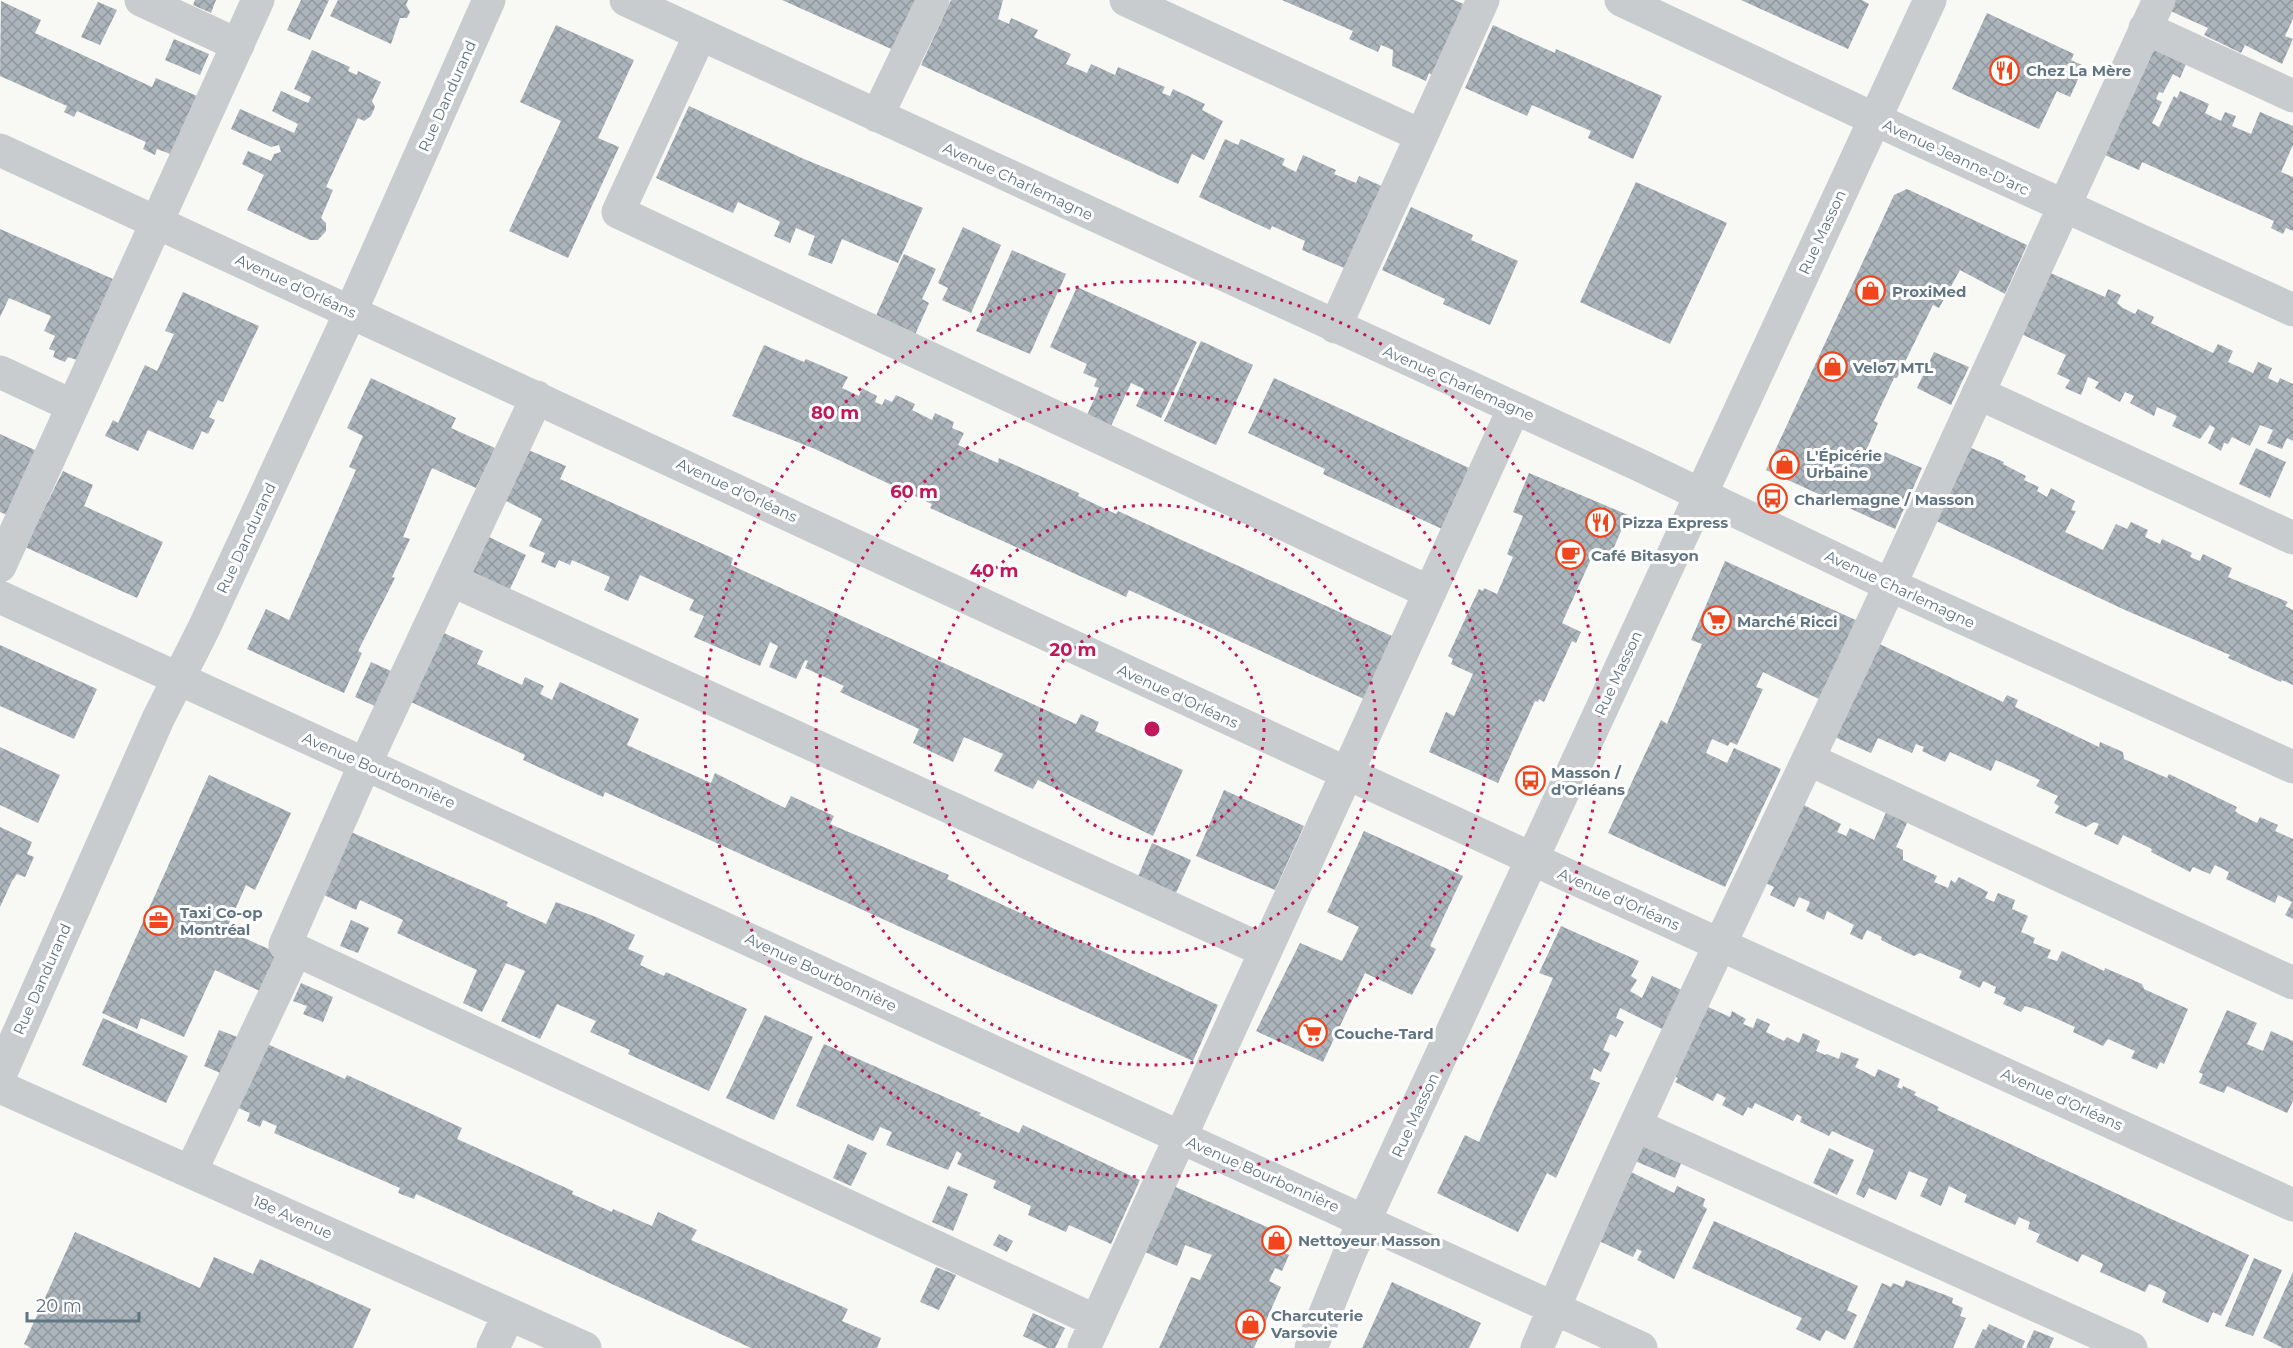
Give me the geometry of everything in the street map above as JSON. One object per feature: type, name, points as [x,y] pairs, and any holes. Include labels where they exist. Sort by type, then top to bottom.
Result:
[{"type":"street","points":[[141,0],[238,45]]},
{"type":"street","points":[[0,566],[258,0]]},
{"type":"street","name":"Rue Dandurand","points":[[0,1075],[153,729],[351,311],[489,0]]},
{"type":"street","name":"Avenue Charlemagne","points":[[626,0],[1514,408],[1890,585],[2293,767]]},
{"type":"street","points":[[877,116],[933,0]]},
{"type":"street","points":[[1126,0],[1420,135]]},
{"type":"street","points":[[1335,327],[1483,0]]},
{"type":"street","name":"Avenue Jeanne-D'arc","points":[[1621,0],[2063,207],[2293,310]]},
{"type":"street","name":"Rue Masson","points":[[1311,1348],[1366,1220],[1930,0]]},
{"type":"street","points":[[1537,1348],[1720,943],[1890,585],[2152,14],[2293,96]]},
{"type":"street","points":[[700,35],[618,212],[1429,592]]},
{"type":"street","name":"Avenue d'Orléans","points":[[0,150],[1346,774],[2293,1204]]},
{"type":"street","points":[[0,372],[73,406]]},
{"type":"street","points":[[1978,393],[2293,538]]},
{"type":"street","points":[[537,397],[365,764],[285,945],[1090,1335],[1514,408]]},
{"type":"street","points":[[451,580],[1266,951]]},
{"type":"street","name":"Avenue Bourbonnière","points":[[0,597],[1366,1220],[1641,1348]]},
{"type":"street","points":[[1808,759],[2293,983]]},
{"type":"street","points":[[191,1171],[296,950]]},
{"type":"street","name":"18e Avenue","points":[[0,1087],[585,1348]]},
{"type":"street","points":[[1636,1126],[2131,1348]]},
{"type":"street","points":[[493,1348],[508,1314]]},
{"type":"building","points":[[195,0],[216,0],[211,13],[193,5]]},
{"type":"building","points":[[301,0],[329,0],[310,40],[287,30]]},
{"type":"building","points":[[338,0],[408,0],[406,5],[410,12],[407,18],[400,18],[391,44],[330,16]]},
{"type":"building","points":[[782,0],[922,0],[898,52]]},
{"type":"building","points":[[951,0],[1003,0],[998,19],[1009,24],[1011,18],[1038,30],[1034,37],[1071,54],[1066,64],[1087,73],[1091,64],[1115,75],[1118,67],[1165,87],[1162,93],[1170,96],[1173,89],[1205,104],[1202,110],[1223,121],[1204,160],[1192,154],[1178,184],[921,65]]},
{"type":"building","points":[[1282,0],[1454,0],[1466,5],[1434,76],[1429,73],[1426,81],[1392,66],[1393,50],[1381,45],[1378,52],[1349,39],[1353,31]]},
{"type":"building","points":[[1741,0],[1862,0],[1869,4],[1848,49]]},
{"type":"building","points":[[2170,0],[2293,0],[2293,19],[2285,36],[2293,39],[2282,64],[2245,45],[2241,53],[2204,35],[2208,28],[2166,9]]},
{"type":"building","points":[[1,1],[41,20],[35,33],[152,87],[156,78],[199,97],[173,155],[157,149],[155,155],[143,149],[146,142],[77,111],[74,117],[64,112],[67,106],[0,76]]},
{"type":"building","points":[[98,2],[117,10],[100,45],[81,37]]},
{"type":"building","points":[[1987,13],[2074,54],[2071,60],[2084,66],[2070,97],[2057,91],[2039,129],[1952,89]]},
{"type":"building","points":[[556,25],[634,60],[598,138],[619,147],[568,258],[509,231],[561,121],[520,102]]},
{"type":"building","points":[[1493,25],[1555,53],[1556,49],[1662,96],[1633,159],[1588,138],[1591,131],[1532,105],[1527,116],[1465,88]]},
{"type":"building","points":[[174,39],[209,54],[200,75],[165,60]]},
{"type":"building","points":[[2155,40],[2189,57],[2180,78],[2173,74],[2163,93],[2159,92],[2156,99],[2162,102],[2152,123],[2159,127],[2174,96],[2177,98],[2180,91],[2209,104],[2205,113],[2221,121],[2225,112],[2236,116],[2232,126],[2251,134],[2260,112],[2293,126],[2293,145],[2281,172],[2293,177],[2293,231],[2286,228],[2283,234],[2271,228],[2274,221],[2142,162],[2139,170],[2098,152]]},
{"type":"building","points":[[312,50],[350,67],[348,71],[357,75],[358,71],[381,82],[372,101],[375,107],[371,116],[364,121],[358,118],[326,187],[333,190],[321,218],[326,223],[326,231],[318,240],[310,240],[247,210],[264,175],[242,164],[248,151],[271,161],[274,154],[281,152],[279,145],[271,147],[231,129],[240,109],[294,133],[298,124],[272,111],[281,91],[308,103],[311,97],[294,89]]},
{"type":"building","points":[[689,106],[804,159],[923,208],[898,263],[842,239],[832,264],[808,255],[815,236],[796,228],[790,243],[774,236],[780,222],[777,220],[738,202],[733,213],[656,178]]},
{"type":"building","points":[[1225,139],[1238,145],[1241,139],[1285,159],[1282,165],[1296,172],[1303,155],[1336,170],[1334,174],[1356,183],[1359,176],[1384,187],[1349,270],[1302,250],[1305,241],[1272,226],[1270,230],[1199,197]]},
{"type":"building","points":[[1636,182],[1727,223],[1670,344],[1580,302]]},
{"type":"building","points":[[1907,189],[2027,245],[2005,294],[1960,270],[1939,308],[1933,305],[1874,421],[1878,423],[1866,451],[1882,459],[1885,452],[1922,468],[1895,529],[1766,470],[1894,195]]},
{"type":"building","points":[[1411,207],[1473,235],[1471,240],[1518,261],[1490,325],[1443,304],[1445,299],[1382,270]]},
{"type":"building","points":[[963,227],[1001,245],[971,313],[942,300],[948,288],[938,283]]},
{"type":"building","points":[[0,229],[113,279],[77,360],[68,357],[65,362],[53,357],[55,351],[49,349],[55,336],[44,331],[51,316],[9,298],[0,317]]},
{"type":"building","points":[[1012,250],[1066,274],[1030,354],[976,331]]},
{"type":"building","points":[[904,254],[936,269],[922,299],[929,303],[914,337],[874,320]]},
{"type":"building","points":[[2046,271],[2105,297],[2108,289],[2121,295],[2117,303],[2123,308],[2135,314],[2138,309],[2154,317],[2151,323],[2213,353],[2218,344],[2233,351],[2228,362],[2253,373],[2258,362],[2272,368],[2268,378],[2278,383],[2280,378],[2293,384],[2293,441],[2287,438],[2282,449],[2267,443],[2273,430],[2260,425],[2250,446],[2232,437],[2228,444],[2224,443],[2221,451],[2208,443],[2215,428],[2210,425],[2200,439],[2172,426],[2177,416],[2157,407],[2154,416],[2130,403],[2134,396],[2125,392],[2120,402],[2095,388],[2099,382],[2088,377],[2081,395],[2065,388],[2070,380],[2057,374],[2066,355],[2017,332]]},
{"type":"building","points":[[1077,287],[1197,342],[1161,418],[1136,406],[1144,389],[1131,383],[1111,426],[1087,415],[1099,388],[1094,386],[1097,379],[1083,373],[1087,364],[1050,347]]},
{"type":"building","points":[[183,292],[259,326],[223,402],[218,400],[209,417],[215,420],[208,434],[202,431],[193,450],[148,430],[138,451],[105,436],[113,420],[118,423],[145,365],[157,371],[174,334],[165,331]]},
{"type":"building","points":[[1201,341],[1253,365],[1216,445],[1164,421]]},
{"type":"building","points":[[764,345],[804,362],[806,359],[848,377],[842,388],[859,396],[862,388],[877,396],[875,402],[882,405],[885,399],[892,402],[896,395],[915,404],[912,410],[932,420],[935,413],[954,422],[952,428],[964,433],[958,445],[998,463],[999,458],[1079,493],[1078,496],[1116,514],[1118,511],[1392,636],[1364,699],[1129,590],[1126,597],[930,508],[932,504],[815,449],[732,416]]},
{"type":"building","points":[[1934,352],[1969,367],[1951,405],[1917,388]]},
{"type":"building","points":[[371,378],[456,418],[451,428],[495,448],[476,488],[432,468],[403,537],[410,539],[392,577],[395,578],[358,651],[362,653],[344,693],[247,649],[266,609],[289,620],[356,470],[349,467],[363,436],[347,428]]},
{"type":"building","points":[[1274,378],[1469,468],[1442,529],[1323,474],[1325,469],[1248,433]]},
{"type":"building","points":[[0,434],[37,451],[7,515],[0,512]]},
{"type":"building","points":[[1964,445],[2004,462],[2003,464],[2026,476],[2024,480],[2039,487],[2037,491],[2047,497],[2051,488],[2075,501],[2071,510],[2076,511],[2065,532],[2103,550],[2116,524],[2127,529],[2131,522],[2148,530],[2145,537],[2160,544],[2162,539],[2192,553],[2190,557],[2200,561],[2203,554],[2232,568],[2228,577],[2288,602],[2285,606],[2293,610],[2293,685],[2282,680],[2281,682],[2228,658],[2230,655],[2125,610],[1932,519]]},
{"type":"building","points":[[2256,448],[2286,462],[2270,498],[2239,484]]},
{"type":"building","points":[[526,449],[566,466],[560,479],[733,558],[731,565],[1076,724],[1081,714],[1099,722],[1095,731],[1183,770],[1153,836],[1038,780],[1033,789],[994,771],[1003,754],[964,737],[953,762],[913,743],[919,729],[840,692],[844,686],[805,668],[808,661],[805,660],[796,679],[769,667],[778,646],[770,642],[760,666],[694,637],[704,616],[689,610],[694,600],[640,575],[628,601],[604,590],[610,577],[572,560],[570,565],[559,560],[555,568],[541,562],[545,553],[529,546],[542,519],[502,499]]},
{"type":"building","points":[[63,471],[93,485],[84,506],[163,542],[137,598],[25,547]]},
{"type":"building","points":[[1529,473],[1628,515],[1611,554],[1596,548],[1562,623],[1581,632],[1576,643],[1572,641],[1544,702],[1539,699],[1538,702],[1535,701],[1498,783],[1429,752],[1446,712],[1454,716],[1473,674],[1451,664],[1453,659],[1448,656],[1479,589],[1483,591],[1484,588],[1497,594],[1513,557],[1507,554],[1523,516],[1513,512]]},
{"type":"building","points":[[485,535],[526,555],[509,591],[469,572]]},
{"type":"building","points":[[1725,561],[1858,621],[1821,700],[1763,672],[1756,687],[1763,689],[1737,745],[1730,742],[1728,746],[1712,739],[1706,753],[1727,763],[1734,748],[1781,769],[1725,887],[1608,833],[1661,720],[1667,724],[1702,644],[1691,640]]},
{"type":"building","points":[[444,633],[483,651],[477,664],[522,685],[525,677],[544,686],[540,694],[552,700],[560,682],[639,719],[627,745],[711,783],[715,773],[785,808],[791,796],[834,816],[830,824],[949,875],[947,879],[1218,1005],[1193,1061],[605,792],[603,797],[523,760],[525,755],[411,702]]},
{"type":"building","points":[[1873,641],[2003,702],[2007,695],[2018,700],[2015,707],[2099,747],[2100,742],[2123,752],[2124,759],[2167,778],[2169,774],[2237,807],[2235,811],[2257,823],[2260,817],[2278,825],[2275,831],[2293,839],[2293,919],[2285,915],[2292,902],[2278,895],[2275,903],[2226,879],[2229,872],[2215,865],[2210,874],[2193,867],[2190,872],[2123,835],[2118,845],[2094,834],[2099,824],[2094,822],[2086,827],[2055,813],[2059,806],[2054,803],[2058,796],[2036,786],[2040,780],[1996,760],[1991,771],[1950,752],[1945,762],[1922,751],[1924,747],[1916,744],[1912,753],[1878,738],[1871,753],[1830,735]]},
{"type":"building","points":[[0,645],[97,689],[74,739],[0,706]]},
{"type":"building","points":[[371,662],[393,672],[377,707],[355,697]]},
{"type":"building","points":[[0,747],[60,775],[38,823],[0,805]]},
{"type":"building","points":[[209,775],[291,813],[255,890],[246,885],[226,930],[278,953],[260,991],[215,970],[184,1037],[141,1018],[137,1029],[102,1013]]},
{"type":"building","points":[[1224,790],[1304,826],[1275,890],[1196,856]]},
{"type":"building","points":[[1800,803],[1841,824],[1837,832],[1846,836],[1850,828],[1874,840],[1888,808],[1909,819],[1896,847],[1903,850],[1903,860],[1937,876],[1934,882],[1948,888],[1951,880],[1955,883],[1959,877],[1988,892],[1985,898],[1994,902],[1998,893],[2015,900],[2012,909],[2028,916],[2021,932],[2035,938],[2033,943],[2051,950],[2047,958],[2057,961],[2062,951],[2104,971],[2105,968],[2142,984],[2144,989],[2188,1009],[2164,1064],[2160,1062],[2157,1069],[2131,1058],[2135,1051],[2108,1039],[2103,1046],[2073,1032],[2075,1027],[2035,1009],[2025,1006],[2021,1012],[2003,1004],[2006,998],[1994,993],[1996,987],[1983,981],[1980,988],[1959,978],[1962,971],[1920,953],[1914,956],[1881,940],[1882,937],[1867,930],[1862,940],[1850,934],[1854,925],[1827,911],[1824,920],[1806,911],[1810,902],[1799,897],[1794,907],[1770,895],[1774,887],[1763,882]]},
{"type":"building","points":[[0,827],[32,842],[27,854],[34,857],[25,877],[17,874],[12,881],[0,907]]},
{"type":"building","points":[[1364,831],[1463,876],[1430,946],[1436,949],[1412,995],[1365,973],[1323,1062],[1256,1031],[1300,943],[1342,961],[1359,927],[1327,912]]},
{"type":"building","points":[[351,832],[508,902],[506,906],[546,924],[556,902],[596,917],[635,935],[628,949],[644,956],[640,965],[664,976],[666,972],[747,1009],[709,1091],[628,1054],[630,1050],[590,1032],[596,1021],[557,1004],[540,1039],[501,1021],[525,971],[506,963],[482,1012],[463,1003],[477,970],[397,933],[403,920],[360,900],[356,910],[322,894]]},
{"type":"building","points":[[1152,843],[1191,860],[1175,895],[1137,879]]},
{"type":"building","points":[[351,920],[369,928],[358,953],[340,946]]},
{"type":"building","points":[[1561,926],[1639,961],[1631,976],[1637,980],[1630,991],[1642,998],[1652,976],[1688,993],[1670,1033],[1620,1008],[1616,1018],[1624,1022],[1616,1037],[1610,1034],[1603,1050],[1610,1053],[1601,1072],[1594,1068],[1590,1079],[1600,1083],[1556,1178],[1547,1173],[1518,1232],[1437,1193],[1465,1135],[1479,1142],[1553,978],[1539,973]]},
{"type":"building","points":[[301,983],[333,997],[323,1022],[303,1014],[307,1006],[293,1001]]},
{"type":"building","points":[[1706,1006],[1730,1017],[1732,1011],[1746,1019],[1743,1024],[1753,1028],[1757,1018],[1770,1024],[1766,1032],[1784,1041],[1787,1037],[1799,1043],[1803,1033],[1820,1041],[1816,1051],[1839,1059],[1841,1052],[1859,1059],[1855,1067],[1875,1077],[1878,1069],[1900,1079],[1897,1087],[1902,1089],[1903,1086],[1916,1092],[1914,1095],[1939,1107],[1937,1110],[2249,1255],[2221,1316],[2213,1312],[2208,1323],[2162,1302],[2166,1292],[2159,1288],[2149,1284],[2145,1292],[2100,1272],[2103,1264],[2093,1259],[2082,1254],[2078,1262],[2036,1242],[2040,1234],[2028,1229],[2030,1222],[2019,1217],[2015,1225],[1964,1202],[1967,1195],[1949,1186],[1941,1206],[1920,1196],[1928,1179],[1909,1171],[1896,1200],[1869,1188],[1864,1198],[1856,1194],[1874,1150],[1832,1131],[1829,1136],[1800,1122],[1802,1117],[1797,1114],[1793,1121],[1755,1103],[1752,1109],[1748,1107],[1743,1116],[1722,1105],[1726,1098],[1717,1093],[1713,1101],[1675,1082],[1678,1078],[1673,1075]]},
{"type":"building","points":[[2227,1010],[2257,1023],[2247,1044],[2263,1051],[2271,1031],[2293,1041],[2293,1101],[2287,1113],[2227,1086],[2224,1093],[2199,1083],[2203,1074],[2199,1072]]},
{"type":"building","points":[[765,1015],[813,1037],[774,1120],[726,1098]]},
{"type":"building","points":[[103,1018],[188,1056],[166,1103],[82,1065]]},
{"type":"building","points":[[219,1030],[240,1038],[225,1075],[204,1066]]},
{"type":"building","points":[[265,1043],[345,1079],[347,1075],[462,1128],[457,1139],[573,1191],[572,1194],[612,1212],[613,1209],[652,1226],[658,1212],[697,1230],[691,1240],[848,1309],[842,1321],[881,1338],[877,1348],[751,1348],[416,1194],[414,1199],[398,1193],[400,1188],[274,1133],[277,1126],[263,1120],[260,1127],[247,1121],[250,1113],[236,1107]]},
{"type":"building","points":[[824,1044],[981,1113],[979,1115],[1019,1133],[1023,1125],[1140,1180],[1111,1244],[1069,1225],[1066,1232],[1028,1215],[1031,1206],[993,1188],[996,1181],[957,1164],[962,1154],[957,1151],[948,1170],[886,1145],[892,1132],[880,1127],[873,1141],[796,1106]]},
{"type":"building","points":[[1645,1138],[1684,1156],[1675,1178],[1635,1161]]},
{"type":"building","points":[[848,1144],[867,1153],[851,1186],[833,1178]]},
{"type":"building","points":[[1829,1148],[1854,1160],[1837,1195],[1813,1183]]},
{"type":"building","points":[[1629,1171],[1674,1193],[1677,1186],[1705,1199],[1703,1206],[1707,1209],[1674,1279],[1637,1260],[1642,1251],[1637,1249],[1633,1257],[1597,1240]]},
{"type":"building","points":[[1171,1185],[1290,1237],[1283,1252],[1289,1255],[1282,1271],[1275,1268],[1269,1281],[1281,1287],[1254,1348],[1159,1348],[1191,1277],[1200,1280],[1212,1255],[1185,1245],[1177,1266],[1145,1252]]},
{"type":"building","points":[[948,1186],[968,1194],[953,1231],[932,1222]]},
{"type":"building","points":[[1714,1221],[1858,1286],[1847,1310],[1857,1315],[1845,1340],[1826,1330],[1820,1341],[1796,1329],[1802,1318],[1692,1268]]},
{"type":"building","points":[[75,1232],[200,1288],[214,1257],[253,1274],[260,1259],[371,1309],[353,1348],[31,1348],[24,1344]]},
{"type":"building","points":[[999,1234],[1013,1241],[1007,1252],[993,1245]]},
{"type":"building","points":[[2254,1258],[2282,1270],[2253,1336],[2225,1326]]},
{"type":"building","points":[[936,1267],[956,1275],[939,1310],[920,1302]]},
{"type":"building","points":[[2293,1272],[2293,1348],[2283,1348],[2263,1338]]},
{"type":"building","points":[[1906,1280],[1953,1298],[1952,1303],[1963,1308],[1960,1316],[1966,1318],[1953,1348],[1853,1348],[1882,1283],[1891,1287],[1893,1283],[1903,1287]]},
{"type":"building","points":[[1392,1282],[1481,1323],[1469,1348],[1362,1348]]},
{"type":"building","points":[[1033,1313],[1065,1328],[1055,1348],[1048,1348],[1023,1336]]},
{"type":"building","points":[[1989,1324],[2025,1341],[2022,1348],[1974,1348],[1983,1329],[1986,1330]]},
{"type":"building","points":[[2034,1330],[2054,1338],[2049,1348],[2026,1348]]},
{"type":"place","name":"Chez La Mère","points":[[2005,70]]},
{"type":"place","name":"ProxiMed","points":[[1871,291]]},
{"type":"place","name":"Velo7 MTL","points":[[1832,367]]},
{"type":"place","name":"L'Épicérie Urbaine","points":[[1785,464]]},
{"type":"place","name":"Charlemagne / Masson","points":[[1773,499]]},
{"type":"place","name":"Pizza Express","points":[[1601,522]]},
{"type":"place","name":"Café Bitasyon","points":[[1570,555]]},
{"type":"place","name":"Marché Ricci","points":[[1716,621]]},
{"type":"place","name":"Masson / d'Orléans","points":[[1530,781]]},
{"type":"place","name":"Taxi Co-op Montréal","points":[[159,921]]},
{"type":"place","name":"Couche-Tard","points":[[1313,1033]]},
{"type":"place","name":"Nettoyeur Masson","points":[[1277,1240]]},
{"type":"place","name":"Charcuterie Varsovie","points":[[1250,1324]]}]
